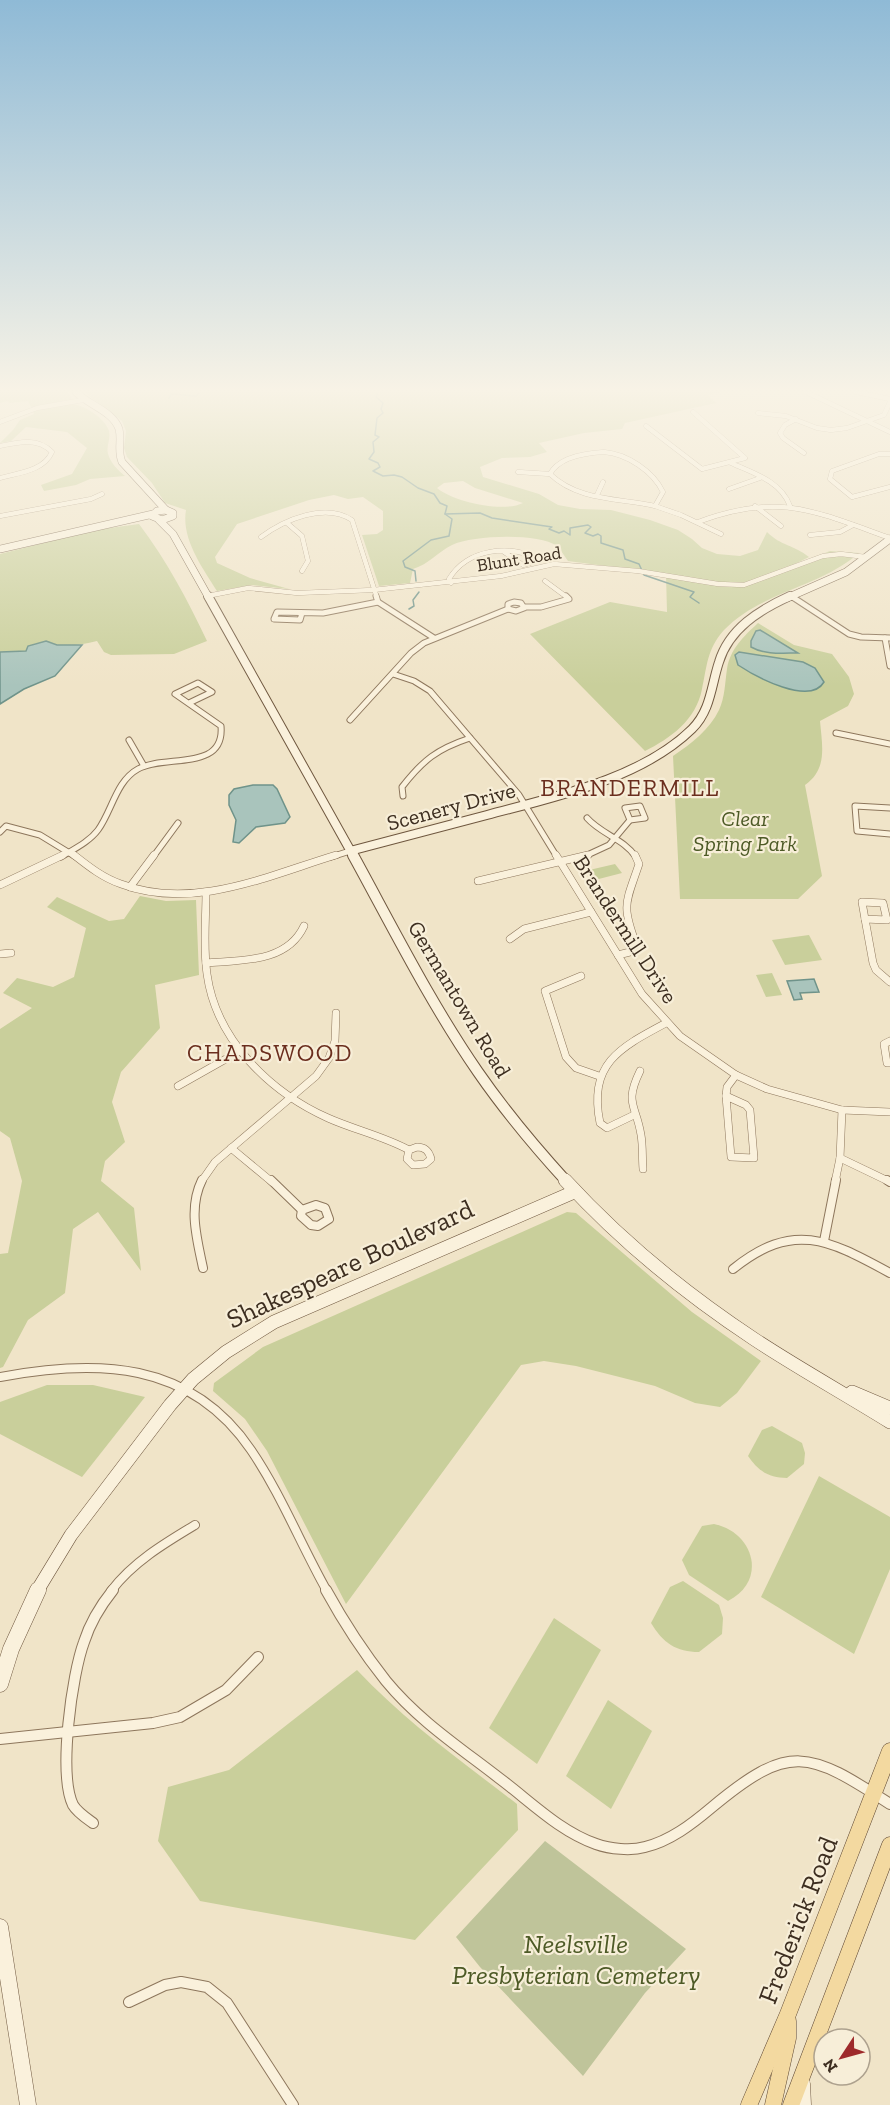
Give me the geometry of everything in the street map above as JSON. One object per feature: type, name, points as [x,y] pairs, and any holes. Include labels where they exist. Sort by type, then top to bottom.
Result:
[{"type":"main road","name":"Frederick Road","points":[[749,2105],[788,2014],[890,1751]]},
{"type":"main road","points":[[791,2105],[890,1845]]},
{"type":"main road","points":[[773,2105],[788,2038],[788,2014]]},
{"type":"street","points":[[0,549],[155,516],[171,518],[173,513],[165,510],[149,490]]},
{"type":"street","points":[[571,490],[656,506],[698,522],[721,534]]},
{"type":"street","points":[[597,495],[599,490]]},
{"type":"street","points":[[656,506],[662,490]]},
{"type":"street","points":[[780,490],[786,494],[790,506]]},
{"type":"street","points":[[844,490],[852,497],[880,490]]},
{"type":"street","points":[[0,516],[91,499],[102,494]]},
{"type":"street","points":[[152,494],[155,516]]},
{"type":"street","points":[[698,522],[755,506],[790,506],[890,538]]},
{"type":"street","points":[[755,506],[781,526]]},
{"type":"street","points":[[101,526],[137,521],[155,516],[165,510]]},
{"type":"street","points":[[261,537],[269,529],[329,511],[350,517],[378,602],[434,638]]},
{"type":"street","name":"Germantown Road","points":[[155,516],[173,534],[469,1060],[510,1117],[574,1192],[661,1270],[784,1358],[831,1384],[890,1422]]},
{"type":"street","name":"Germantown Road","points":[[171,518],[173,534]]},
{"type":"street","points":[[137,521],[161,525],[173,534]]},
{"type":"street","points":[[287,523],[302,536],[308,561],[302,571]]},
{"type":"street","points":[[810,535],[840,532],[853,525]]},
{"type":"street","name":"Scenery Drive","points":[[0,832],[6,826],[44,836],[110,879],[130,887],[181,895],[234,886],[350,851],[574,791],[620,773],[680,741],[706,712],[713,694],[716,668],[726,642],[755,614],[789,595],[842,575],[890,538]]},
{"type":"street","points":[[451,583],[450,576],[470,558],[486,552],[504,552],[531,555],[539,560],[523,565],[504,552]]},
{"type":"street","name":"Blunt Road","points":[[207,596],[248,588],[288,593],[373,590],[451,583],[501,576],[554,564],[639,572],[718,584],[744,585],[823,556],[841,554],[866,557]]},
{"type":"street","points":[[350,720],[411,653],[434,638],[508,609],[516,611],[524,607],[542,607],[568,599],[545,581]]},
{"type":"street","points":[[789,595],[849,634],[888,638],[890,666]]},
{"type":"street","points":[[302,613],[300,620],[274,619],[277,612],[323,613],[378,602]]},
{"type":"street","points":[[508,609],[508,604],[514,602],[521,603],[524,607]]},
{"type":"street","name":"Brandermill Drive","points":[[393,674],[414,681],[430,692],[525,805],[642,994],[666,1023],[703,1054],[736,1075],[790,1097],[842,1110],[890,1112]]},
{"type":"street","points":[[0,885],[31,873],[96,832],[129,775],[144,766],[188,761],[206,756],[220,743],[223,734],[221,726],[175,694],[198,683],[212,692],[189,703]]},
{"type":"street","points":[[836,733],[890,744]]},
{"type":"street","points":[[403,796],[402,787],[426,756],[443,746],[470,738]]},
{"type":"street","points":[[129,740],[144,766]]},
{"type":"street","points":[[890,808],[855,806],[857,831],[890,834]]},
{"type":"street","points":[[587,818],[594,829],[631,848],[639,864],[626,907],[626,918],[636,944],[630,952],[618,955]]},
{"type":"street","points":[[478,881],[597,851],[613,840],[630,820]]},
{"type":"street","points":[[130,887],[178,823]]},
{"type":"street","points":[[206,892],[208,983],[215,1008],[226,1031],[240,1051],[262,1075],[291,1097],[327,1118],[409,1150]]},
{"type":"street","points":[[865,919],[887,920],[883,903],[862,902],[865,919],[873,963],[876,970],[890,982]]},
{"type":"street","points":[[510,939],[524,929],[591,912]]},
{"type":"street","points":[[206,963],[274,954],[295,943],[303,934],[304,926]]},
{"type":"street","points":[[0,954],[11,953]]},
{"type":"street","points":[[581,976],[545,991],[566,1057],[576,1068],[599,1076]]},
{"type":"street","points":[[203,1268],[192,1213],[194,1196],[207,1171],[316,1076],[329,1058],[335,1041],[336,1012]]},
{"type":"street","points":[[634,1115],[607,1128],[600,1123],[596,1089],[599,1076],[629,1042],[666,1023]]},
{"type":"street","points":[[890,1041],[884,1044],[887,1063],[890,1063]]},
{"type":"street","points":[[178,1086],[240,1051]]},
{"type":"street","points":[[640,1071],[632,1088],[634,1115],[641,1134],[643,1169]]},
{"type":"street","points":[[726,1096],[746,1105],[750,1110],[754,1158],[731,1156],[726,1096],[727,1087],[736,1075]]},
{"type":"street","points":[[824,1241],[840,1158],[842,1110]]},
{"type":"street","points":[[231,1149],[261,1171],[302,1210]]},
{"type":"street","points":[[840,1158],[890,1182]]},
{"type":"street","name":"Shakespeare Boulevard","points":[[0,1684],[22,1617],[40,1581],[77,1523],[184,1389],[219,1356],[245,1337],[274,1322],[574,1192]]},
{"type":"street","points":[[734,1269],[747,1257],[773,1244],[789,1240],[824,1241],[890,1273]]},
{"type":"street","points":[[0,1377],[61,1367],[114,1367],[158,1377],[203,1400],[221,1414],[247,1445],[282,1506],[336,1610],[363,1652],[390,1686],[429,1725],[577,1835],[612,1848],[651,1847],[684,1832],[742,1781],[758,1771],[772,1764],[789,1761],[809,1762],[830,1767],[890,1804]]},
{"type":"street","name":"Germantown Road","points":[[831,1384],[890,1408]]},
{"type":"street","points":[[93,1823],[73,1806],[66,1764],[79,1658],[90,1627],[108,1595],[135,1564],[153,1550],[195,1526]]},
{"type":"street","points":[[0,1739],[153,1723],[180,1717],[226,1690],[258,1657]]},
{"type":"street","points":[[0,1927],[28,2105]]},
{"type":"street","points":[[129,2002],[165,1985],[181,1982],[207,1987],[227,2003],[293,2105]]},
{"type":"street","points":[[802,2078],[803,2105]]},
{"type":"green space","points":[[157,490],[441,490],[466,502],[504,507],[523,503],[482,490],[527,490],[539,494],[558,505],[580,509],[611,510],[650,520],[678,530],[702,548],[717,554],[740,556],[758,550],[767,532],[809,557],[791,566],[830,551],[859,553],[826,574],[756,606],[724,630],[711,651],[699,700],[694,710],[673,734],[645,751],[530,634],[610,602],[667,612],[666,574],[568,561],[557,546],[536,539],[490,537],[452,545],[413,569],[410,583],[379,586],[362,535],[377,534],[383,530],[383,511],[363,497],[348,499],[334,495],[309,500],[237,524],[215,557],[217,563],[250,578],[289,589],[252,585],[217,591],[190,542],[185,521],[186,510],[165,503]]},
{"type":"green space","points":[[139,524],[176,581],[207,641],[174,654],[111,655],[104,652],[97,641],[67,646],[40,643],[29,646],[26,651],[0,652],[0,554],[95,530]]},
{"type":"green space","name":"Clear Spring Park","points":[[758,623],[794,645],[832,654],[849,677],[854,694],[848,706],[820,721],[822,756],[817,772],[805,785],[822,876],[798,899],[680,899],[673,756],[711,724],[722,700],[731,655]]},
{"type":"green space","points":[[615,864],[622,873],[591,881],[585,871]]},
{"type":"green space","points":[[140,896],[166,901],[196,900],[199,975],[155,985],[160,1028],[121,1072],[112,1102],[125,1142],[105,1161],[101,1181],[134,1208],[141,1271],[98,1212],[73,1229],[65,1293],[28,1320],[3,1367],[0,1368],[0,1254],[8,1253],[22,1181],[10,1138],[0,1131],[0,1029],[32,1008],[3,993],[17,978],[53,987],[74,977],[86,928],[47,907],[57,897],[109,921],[124,919]]},
{"type":"green space","points":[[809,935],[822,960],[785,965],[772,940]]},
{"type":"green space","points":[[772,973],[782,995],[766,997],[756,975]]},
{"type":"green space","points":[[567,1212],[576,1213],[692,1312],[761,1361],[737,1393],[720,1407],[695,1403],[655,1386],[576,1366],[544,1361],[521,1365],[346,1604],[267,1451],[245,1419],[213,1391],[214,1383],[263,1347]]},
{"type":"green space","points":[[47,1385],[93,1385],[145,1397],[82,1477],[0,1434],[0,1402]]},
{"type":"green space","points":[[772,1426],[802,1443],[805,1453],[804,1464],[787,1478],[764,1473],[748,1456],[762,1430]]},
{"type":"green space","points":[[819,1476],[890,1517],[890,1569],[854,1654],[761,1597]]},
{"type":"green space","points":[[714,1524],[728,1529],[739,1537],[747,1547],[751,1558],[752,1570],[748,1582],[741,1592],[728,1601],[689,1575],[682,1560],[702,1526]]},
{"type":"green space","points":[[683,1581],[719,1605],[723,1618],[722,1634],[699,1652],[683,1650],[671,1645],[660,1636],[651,1623],[670,1587]]},
{"type":"green space","points":[[554,1618],[601,1650],[537,1764],[489,1728]]},
{"type":"green space","points":[[357,1670],[414,1723],[517,1804],[518,1830],[415,1940],[200,1901],[158,1841],[168,1787],[229,1770]]},
{"type":"green space","points":[[608,1700],[652,1731],[611,1809],[566,1776]]},
{"type":"green space","name":"Neelsville Presbyterian Cemetery","points":[[545,1841],[686,1949],[645,1993],[583,2076],[480,1967],[456,1937]]},
{"type":"water","points":[[760,630],[798,653],[768,652],[751,647],[756,631]]},
{"type":"water","points":[[46,641],[57,645],[82,645],[55,676],[24,689],[0,704],[0,652],[26,651],[28,646]]},
{"type":"water","points":[[739,652],[803,662],[815,668],[824,682],[817,689],[807,691],[783,687],[738,665],[735,655]]},
{"type":"water","points":[[253,785],[273,785],[290,817],[285,823],[256,827],[239,843],[233,842],[236,820],[229,805],[229,795],[234,789]]},
{"type":"water","points":[[814,979],[819,992],[800,993],[802,999],[794,1000],[787,981]]},
{"type":"waterway","points":[[424,490],[434,494],[440,503],[447,506],[445,514]]},
{"type":"waterway","points":[[445,514],[480,513],[492,518],[552,527],[549,529],[559,533],[564,531],[570,535],[570,528],[588,525],[591,527],[585,533],[593,536],[598,534],[601,536],[601,543],[623,550],[625,559],[639,564],[644,575],[694,592],[690,597],[699,603]]},
{"type":"waterway","points":[[416,581],[415,571],[405,567],[403,561],[431,540],[449,536],[452,519],[445,514]]},
{"type":"waterway","points":[[409,609],[414,606],[413,600],[419,592]]},
{"type":"district","name":"BRANDERMILL","points":[[630,788]]},
{"type":"district","name":"CHADSWOOD","points":[[270,1053]]}]
